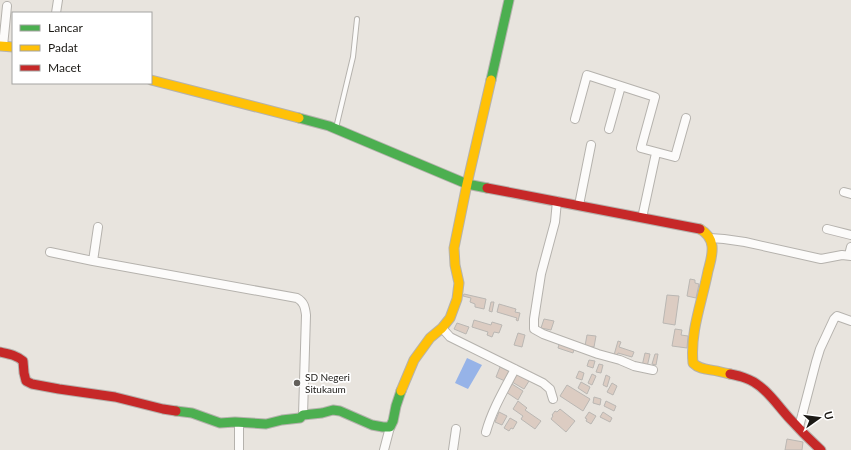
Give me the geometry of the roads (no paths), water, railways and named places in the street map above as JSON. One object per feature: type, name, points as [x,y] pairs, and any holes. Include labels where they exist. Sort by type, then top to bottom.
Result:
[{"type":"street","points":[[56,12],[58,0]]},
{"type":"street","points":[[384,450],[401,391],[414,360],[430,338],[442,328],[450,318],[458,299],[459,283],[454,248],[509,0]]},
{"type":"street","points":[[8,6],[1,46],[12,47]]},
{"type":"street","points":[[575,119],[587,75],[654,97],[641,148],[675,158],[686,118]]},
{"type":"street","points":[[152,80],[329,126],[467,184],[704,231],[710,238],[712,246],[708,275],[694,330],[692,353],[693,363],[702,368],[734,374],[752,381],[767,392],[790,419],[821,450]]},
{"type":"street","points":[[609,129],[621,86]]},
{"type":"street","points":[[579,205],[591,145]]},
{"type":"street","points":[[642,218],[656,153]]},
{"type":"street","points":[[558,201],[555,222],[541,274],[534,319],[534,329],[543,334],[598,354],[620,360],[634,366],[653,370]]},
{"type":"street","points":[[93,261],[98,227]]},
{"type":"street","points":[[827,229],[851,235]]},
{"type":"street","points":[[710,238],[745,242],[821,259],[850,253]]},
{"type":"street","points":[[50,252],[297,298],[301,300],[306,309],[303,415]]},
{"type":"street","points":[[799,427],[820,348],[834,319],[837,316],[851,321]]},
{"type":"street","points":[[442,328],[450,337],[543,383],[550,389],[553,399]]},
{"type":"street","points":[[0,352],[16,356],[22,360],[26,381],[32,384],[91,393],[163,409],[192,413],[220,423],[266,424],[300,418],[303,415],[336,410],[372,425],[390,427]]},
{"type":"street","points":[[486,432],[495,408],[515,369]]},
{"type":"street","points":[[239,423],[239,450]]},
{"type":"street","points":[[453,450],[456,429]]},
{"type":"lane","points":[[336,130],[353,58],[357,19]]},
{"type":"water","points":[[467,358],[482,365],[468,389],[455,383]]},
{"type":"place","name":"SD Negeri Situkaum","points":[[297,383]]}]
